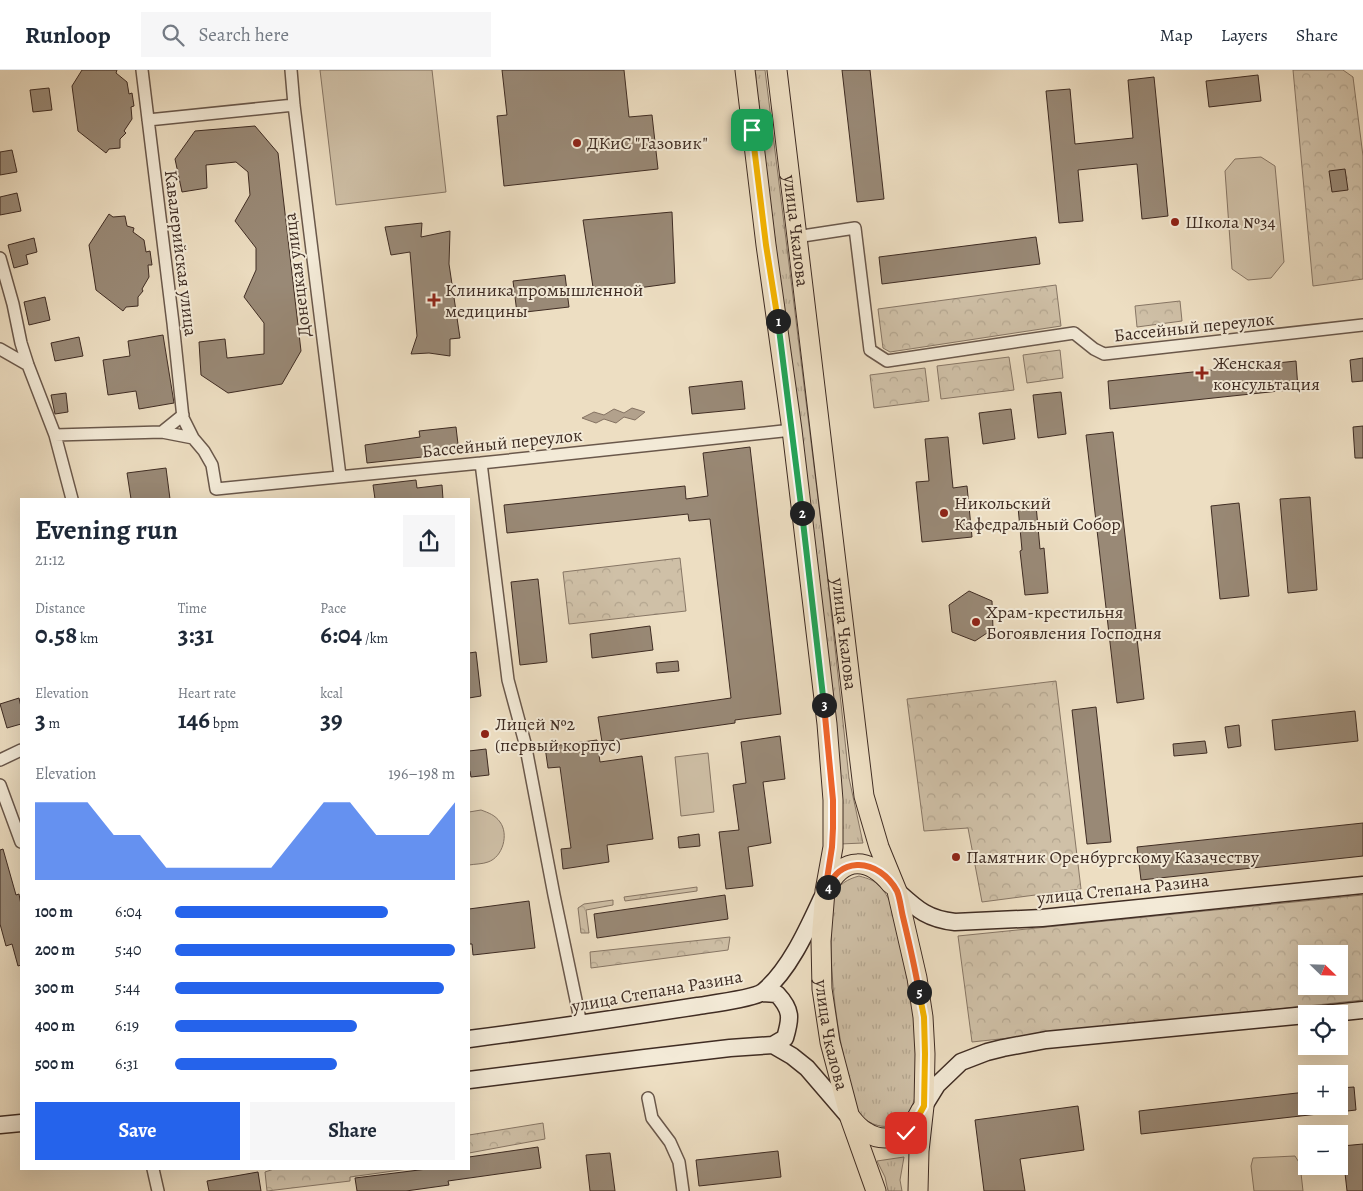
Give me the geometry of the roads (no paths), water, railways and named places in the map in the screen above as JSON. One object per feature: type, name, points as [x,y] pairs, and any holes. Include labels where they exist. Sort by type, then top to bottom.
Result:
[{"type":"main road","name":"улица Чкалова","points":[[745,70],[766,245],[792,430],[827,724],[833,800],[832,847],[825,892],[821,941],[822,990],[830,1042],[850,1118],[876,1191]]},
{"type":"main road","name":"улица Чкалова","points":[[777,70],[864,796],[879,847],[897,891],[924,1017],[924,1106],[919,1151],[918,1191]]},
{"type":"main road","points":[[825,892],[834,875],[842,868],[863,864],[873,867],[897,891]]},
{"type":"main road","name":"улица Степана Разина","points":[[897,891],[922,913],[945,921],[955,922],[1042,918],[1363,885]]},
{"type":"main road","name":"улица Степана Разина","points":[[470,1039],[722,1002],[763,993],[783,970],[810,925],[825,892]]},
{"type":"main road","points":[[470,1080],[730,1048],[772,1045],[785,1038],[790,1021],[785,1002],[778,994],[763,993]]},
{"type":"main road","points":[[1348,1012],[1363,1010]]},
{"type":"main road","points":[[772,1045],[792,1056],[807,1068],[850,1118],[866,1132],[876,1138],[893,1138],[906,1133],[937,1086],[961,1062],[987,1052],[1046,1040],[1298,1017]]},
{"type":"main road","points":[[0,1125],[20,1123]]},
{"type":"street","name":"Кавалерийская улица","points":[[142,70],[173,323],[182,415],[193,438],[204,451],[212,465],[216,489]]},
{"type":"street","name":"Донецкая улица","points":[[291,70],[340,476]]},
{"type":"street","points":[[148,120],[294,105]]},
{"type":"street","name":"Бассейный переулок","points":[[796,237],[855,228],[870,350],[888,361],[1074,333],[1094,349],[1104,354],[1363,325]]},
{"type":"street","points":[[0,258],[14,304],[21,344],[55,435],[72,498]]},
{"type":"street","points":[[0,349],[28,365]]},
{"type":"street","points":[[162,432],[182,415]]},
{"type":"street","name":"Бассейный переулок","points":[[216,489],[792,430]]},
{"type":"street","points":[[55,435],[162,432],[193,438]]},
{"type":"street","points":[[481,463],[508,680],[526,744],[581,1024]]},
{"type":"street","points":[[0,760],[20,750]]},
{"type":"street","points":[[0,786],[20,839]]},
{"type":"street","points":[[648,1098],[652,1118],[670,1142],[679,1162],[683,1191]]},
{"type":"street","points":[[154,1170],[158,1191]]},
{"type":"place","name":"ДКиC \"Газовик\"","points":[[577,143]]},
{"type":"place","name":"Школа №34","points":[[1175,222]]},
{"type":"place","name":"Клиника промышленной медицины","points":[[434,300]]},
{"type":"place","name":"Женская консультация","points":[[1202,373]]},
{"type":"place","name":"Никольский Кафедральный Собор","points":[[944,513]]},
{"type":"place","name":"Храм-крестильня Богоявления Господня","points":[[976,622]]},
{"type":"place","name":"Лицей №2 (первый корпус)","points":[[485,734]]},
{"type":"place","name":"Памятник Оренбургскому Казачеству","points":[[956,857]]}]
